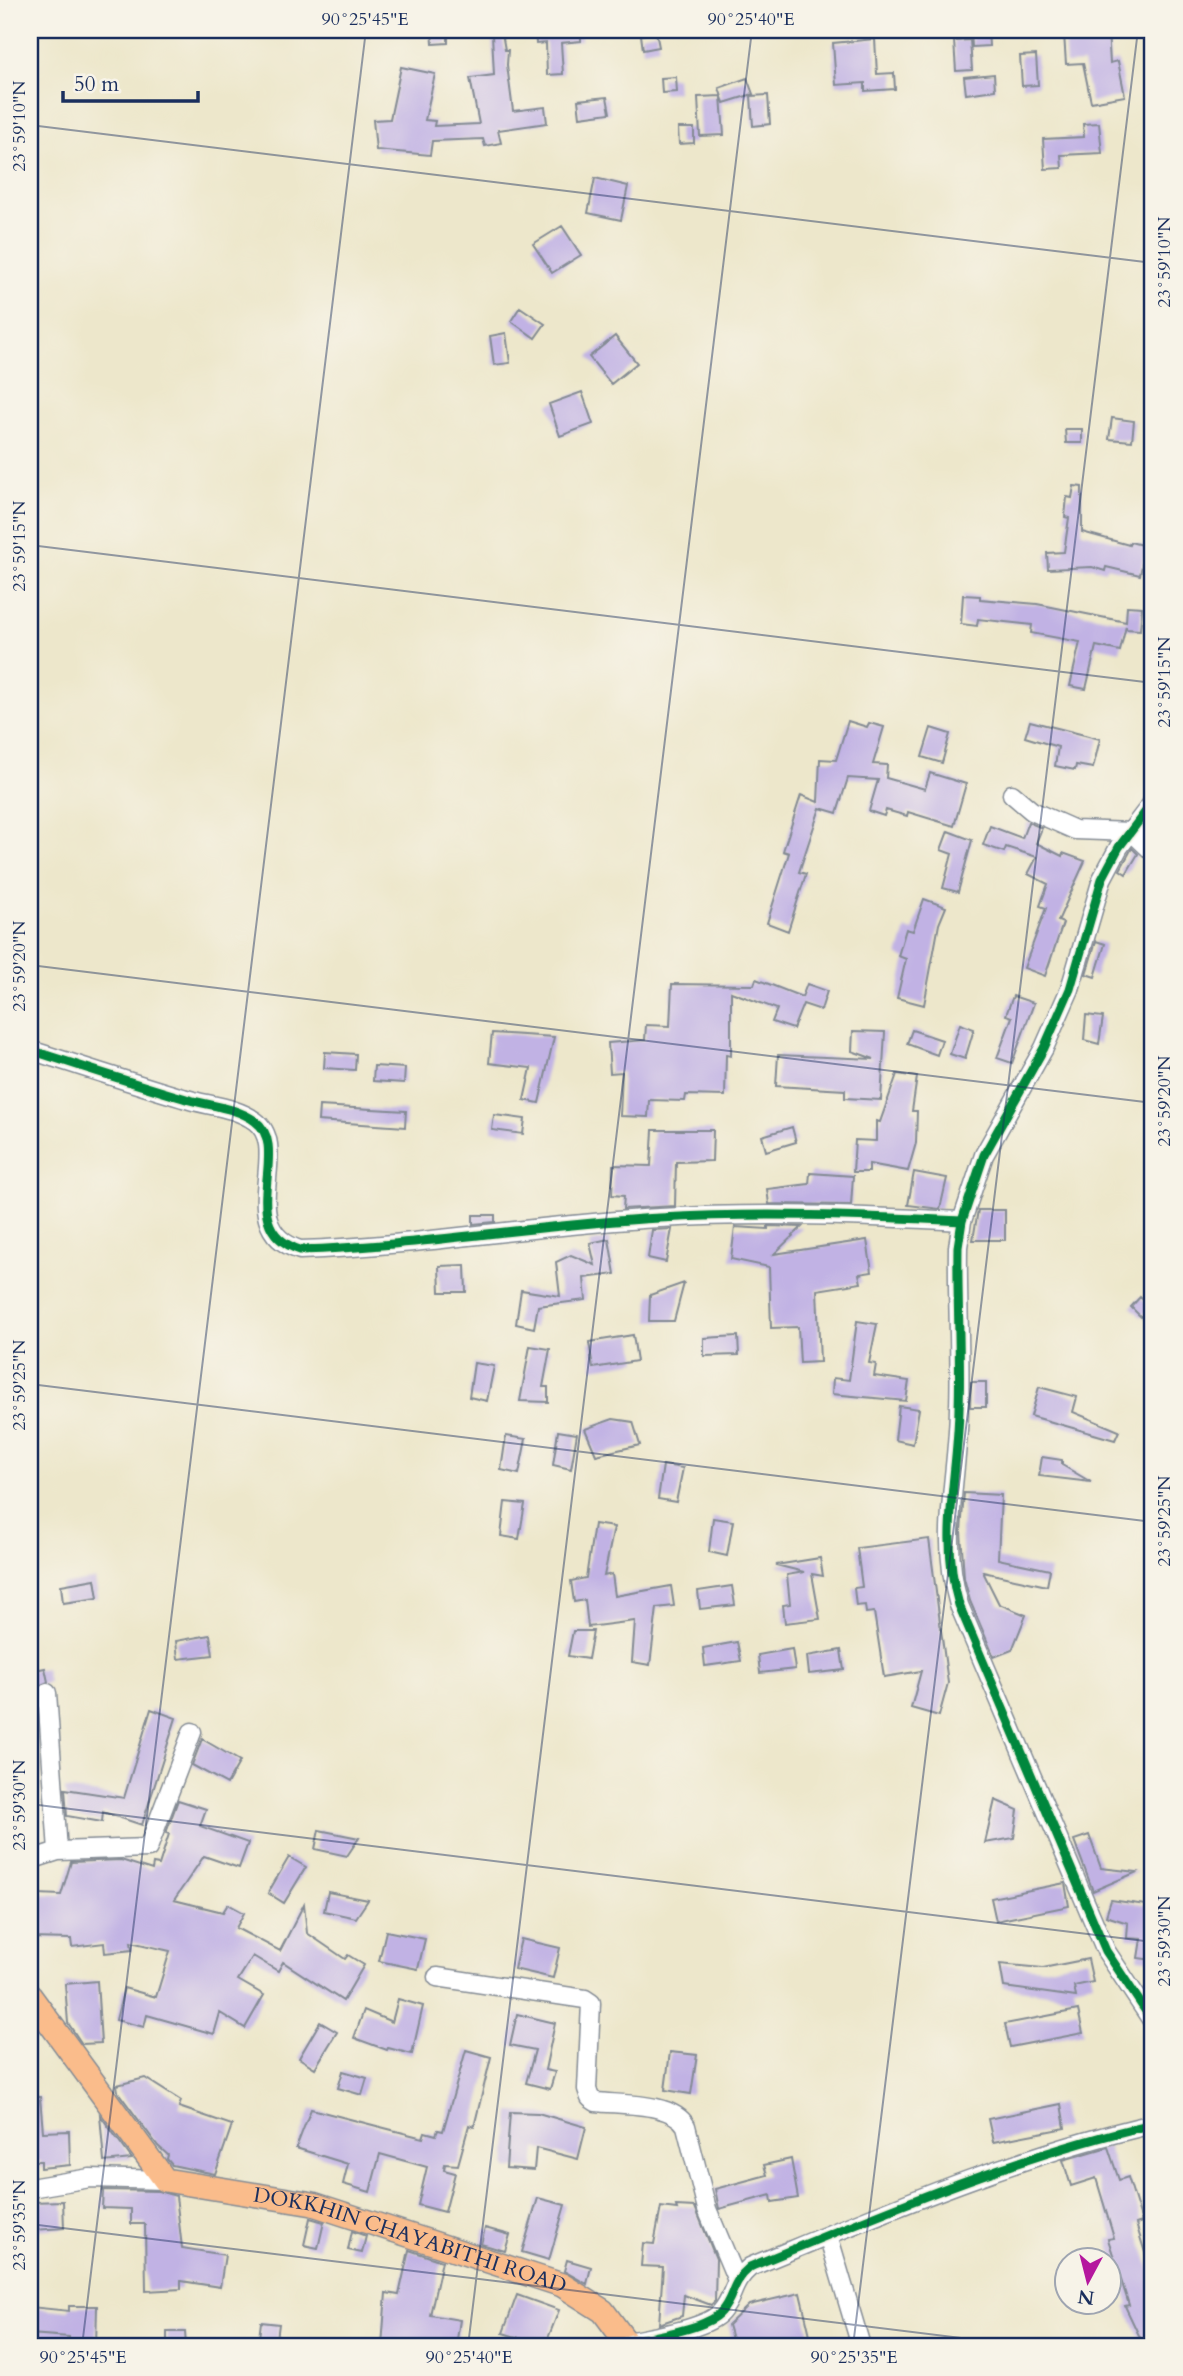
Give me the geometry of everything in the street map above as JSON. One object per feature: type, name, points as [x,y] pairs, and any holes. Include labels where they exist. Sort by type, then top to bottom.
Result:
[{"type":"main road","points":[[30,1996],[165,2180]]},
{"type":"main road","name":"DOKKHIN CHAYABITHI ROAD","points":[[165,2180],[313,2204],[562,2285],[603,2311],[629,2344]]},
{"type":"street","points":[[1012,794],[1032,811],[1075,830],[1132,832],[1153,852]]},
{"type":"street","points":[[1153,802],[1119,847],[1102,879],[1070,989],[1044,1048],[984,1155],[962,1221],[958,1247],[959,1410],[948,1528],[950,1574],[969,1628],[1106,1951],[1153,2022]]},
{"type":"street","points":[[30,1050],[187,1100],[229,1108],[257,1122],[267,1140],[267,1211],[271,1231],[282,1244],[300,1250],[473,1237],[659,1218],[814,1214],[962,1221]]},
{"type":"street","points":[[47,1693],[58,1851]]},
{"type":"street","points":[[30,1860],[58,1851],[148,1848],[192,1732]]},
{"type":"street","points":[[437,1977],[585,1999],[591,2003],[587,2089],[590,2098],[596,2102],[669,2111],[681,2118],[686,2126],[707,2209],[736,2278]]},
{"type":"street","points":[[629,2344],[705,2323],[721,2313],[736,2278],[750,2267],[1079,2141],[1153,2124]]},
{"type":"street","points":[[30,2188],[90,2178],[165,2180]]},
{"type":"street","points":[[828,2235],[860,2346]]},
{"type":"building","points":[[432,30],[448,30],[448,43],[433,44]]},
{"type":"building","points":[[535,30],[581,30],[581,41],[561,43],[563,74],[547,75],[546,43],[536,44]]},
{"type":"building","points":[[971,30],[988,30],[989,46],[972,47]]},
{"type":"building","points":[[1092,30],[1108,30],[1110,63],[1118,61],[1125,96],[1091,102],[1083,63],[1066,64],[1064,34],[1092,33]]},
{"type":"building","points":[[656,32],[659,47],[643,50],[641,35]]},
{"type":"building","points":[[502,33],[505,50],[508,50],[507,65],[513,111],[545,107],[547,123],[498,130],[501,143],[485,146],[483,139],[432,141],[430,155],[376,150],[373,120],[390,119],[401,67],[435,74],[425,120],[435,121],[434,126],[479,124],[470,78],[494,75],[492,34]]},
{"type":"building","points":[[875,39],[877,74],[894,73],[895,89],[865,91],[865,83],[836,85],[833,43]]},
{"type":"building","points":[[970,40],[972,70],[956,71],[954,41]]},
{"type":"building","points":[[1036,55],[1038,85],[1022,86],[1020,56]]},
{"type":"building","points":[[994,74],[995,90],[966,94],[964,77]]},
{"type":"building","points":[[676,77],[677,92],[662,93],[661,78]]},
{"type":"building","points":[[747,78],[753,94],[724,103],[719,88]]},
{"type":"building","points":[[768,95],[770,124],[753,126],[751,96]]},
{"type":"building","points":[[721,96],[724,135],[700,136],[698,97]]},
{"type":"building","points":[[607,97],[610,113],[580,117],[578,100]]},
{"type":"building","points":[[1099,123],[1102,153],[1061,155],[1062,168],[1045,169],[1043,139],[1084,137],[1083,124]]},
{"type":"building","points":[[678,128],[694,128],[694,143],[679,144]]},
{"type":"building","points":[[595,178],[628,186],[621,220],[588,213]]},
{"type":"building","points":[[562,226],[581,255],[552,273],[533,244]]},
{"type":"building","points":[[520,307],[545,324],[535,338],[511,321]]},
{"type":"building","points":[[506,333],[510,363],[494,365],[490,336]]},
{"type":"building","points":[[615,336],[637,363],[611,384],[589,357]]},
{"type":"building","points":[[582,392],[593,424],[560,436],[549,404]]},
{"type":"building","points":[[1112,418],[1134,421],[1132,441],[1109,439]]},
{"type":"building","points":[[1065,429],[1082,429],[1082,443],[1066,443]]},
{"type":"building","points":[[1074,486],[1082,487],[1082,532],[1129,545],[1130,542],[1146,546],[1140,575],[1106,567],[1105,571],[1092,567],[1048,569],[1047,553],[1064,552],[1069,518],[1065,517],[1067,497],[1072,498]]},
{"type":"building","points":[[963,595],[1037,604],[1126,622],[1127,606],[1142,607],[1140,630],[1126,629],[1126,626],[1120,651],[1096,646],[1086,689],[1070,686],[1080,642],[1031,633],[1032,625],[978,619],[977,626],[961,624]]},
{"type":"building","points":[[848,721],[867,727],[869,723],[884,727],[873,764],[887,765],[886,778],[925,789],[930,773],[966,784],[954,826],[908,812],[907,816],[886,810],[884,816],[869,811],[878,780],[848,778],[837,813],[820,808],[799,872],[806,874],[788,931],[767,923],[789,853],[783,851],[801,795],[818,802],[820,759],[836,760]]},
{"type":"building","points":[[1030,721],[1100,739],[1093,768],[1076,765],[1075,770],[1055,766],[1058,747],[1025,737]]},
{"type":"building","points":[[931,728],[950,734],[942,763],[922,757]]},
{"type":"building","points":[[1028,822],[1042,828],[1036,843],[1062,856],[1063,853],[1085,861],[1058,921],[1063,923],[1045,976],[1024,968],[1046,908],[1040,906],[1048,884],[1028,874],[1037,857],[1006,847],[1004,852],[983,845],[990,826],[1022,838]]},
{"type":"building","points":[[948,831],[972,840],[958,892],[943,888],[952,854],[941,850]]},
{"type":"building","points":[[1132,848],[1138,854],[1126,874],[1120,870]]},
{"type":"building","points":[[924,899],[946,907],[939,924],[924,1005],[897,998],[906,959],[898,956],[906,929],[913,931]]},
{"type":"building","points":[[1096,941],[1105,944],[1095,977],[1086,974]]},
{"type":"building","points":[[756,979],[802,997],[807,984],[827,991],[821,1010],[803,1004],[793,1029],[772,1022],[777,1009],[731,992],[731,1056],[726,1055],[725,1096],[686,1095],[685,1101],[649,1100],[648,1117],[620,1116],[622,1072],[610,1073],[608,1043],[645,1040],[646,1025],[670,1026],[672,984],[754,985]]},
{"type":"building","points":[[1013,996],[1034,1003],[1012,1063],[997,1058],[1012,1017],[1006,1015]]},
{"type":"building","points":[[1086,1015],[1103,1017],[1099,1044],[1084,1040]]},
{"type":"building","points":[[960,1024],[974,1029],[965,1059],[950,1054]]},
{"type":"building","points":[[912,1030],[942,1040],[937,1055],[907,1044]]},
{"type":"building","points":[[853,1031],[885,1032],[881,1100],[845,1098],[845,1090],[776,1086],[778,1055],[874,1059],[852,1051]]},
{"type":"building","points":[[492,1033],[554,1037],[539,1103],[524,1100],[531,1068],[489,1063]]},
{"type":"building","points":[[325,1052],[356,1054],[355,1070],[324,1068]]},
{"type":"building","points":[[374,1066],[405,1068],[404,1083],[373,1081]]},
{"type":"building","points":[[897,1074],[917,1077],[912,1111],[917,1111],[916,1143],[908,1171],[869,1164],[869,1172],[853,1172],[855,1140],[876,1141],[876,1121],[880,1122]]},
{"type":"building","points":[[319,1106],[406,1111],[405,1127],[318,1121]]},
{"type":"building","points":[[494,1115],[525,1119],[523,1134],[492,1130]]},
{"type":"building","points":[[792,1127],[796,1142],[766,1151],[762,1136]]},
{"type":"building","points":[[653,1130],[713,1130],[712,1161],[676,1162],[675,1206],[623,1209],[624,1196],[612,1195],[613,1165],[651,1166]]},
{"type":"building","points":[[914,1172],[947,1178],[940,1209],[908,1205]]},
{"type":"building","points":[[810,1173],[853,1176],[851,1205],[769,1204],[767,1189],[809,1184]]},
{"type":"building","points":[[978,1210],[1005,1210],[1005,1240],[973,1240]]},
{"type":"building","points":[[473,1215],[495,1215],[495,1222],[473,1224]]},
{"type":"building","points":[[768,1226],[802,1227],[774,1254],[867,1240],[872,1272],[859,1274],[861,1283],[817,1290],[820,1362],[800,1363],[798,1327],[771,1328],[769,1267],[731,1259],[735,1227],[768,1229]]},
{"type":"building","points":[[672,1229],[666,1262],[648,1258],[652,1230]]},
{"type":"building","points":[[609,1239],[615,1274],[584,1278],[586,1300],[538,1306],[534,1328],[516,1324],[521,1290],[560,1296],[556,1262],[571,1255],[595,1265],[590,1243]]},
{"type":"building","points":[[465,1265],[466,1292],[440,1292],[439,1266]]},
{"type":"building","points":[[684,1283],[674,1321],[649,1321],[650,1295]]},
{"type":"building","points":[[1140,1297],[1151,1307],[1141,1317],[1131,1307]]},
{"type":"building","points":[[857,1321],[877,1324],[869,1363],[876,1364],[874,1376],[909,1381],[906,1401],[832,1394],[833,1378],[849,1380]]},
{"type":"building","points":[[633,1335],[637,1361],[593,1368],[589,1342]]},
{"type":"building","points":[[738,1336],[739,1355],[704,1356],[704,1338]]},
{"type":"building","points":[[530,1346],[550,1349],[543,1387],[548,1387],[548,1402],[520,1401]]},
{"type":"building","points":[[474,1363],[494,1366],[487,1401],[469,1397]]},
{"type":"building","points":[[971,1382],[986,1382],[986,1407],[970,1407]]},
{"type":"building","points":[[1039,1387],[1077,1397],[1073,1412],[1119,1431],[1115,1440],[1031,1416]]},
{"type":"building","points":[[899,1406],[919,1409],[913,1444],[895,1440]]},
{"type":"building","points":[[613,1419],[633,1422],[640,1445],[596,1455],[585,1429]]},
{"type":"building","points":[[558,1431],[577,1434],[571,1469],[553,1465]]},
{"type":"building","points":[[506,1436],[526,1439],[519,1474],[501,1470]]},
{"type":"building","points":[[1042,1457],[1062,1460],[1062,1465],[1091,1482],[1039,1476]]},
{"type":"building","points":[[663,1465],[683,1468],[676,1502],[658,1499]]},
{"type":"building","points":[[964,1493],[1001,1495],[998,1559],[1050,1570],[1047,1586],[983,1572],[999,1604],[1026,1615],[1012,1650],[994,1657],[970,1601],[964,1578],[961,1531]]},
{"type":"building","points":[[505,1502],[525,1504],[519,1539],[501,1536]]},
{"type":"building","points":[[713,1518],[733,1521],[727,1556],[709,1552]]},
{"type":"building","points":[[594,1524],[614,1527],[604,1576],[612,1574],[615,1596],[671,1586],[674,1606],[657,1608],[650,1665],[632,1662],[635,1621],[588,1627],[585,1600],[574,1602],[571,1581],[586,1578]]},
{"type":"building","points":[[929,1539],[948,1683],[939,1716],[911,1708],[921,1671],[884,1677],[874,1612],[866,1613],[865,1605],[856,1606],[854,1588],[862,1587],[857,1548]]},
{"type":"building","points":[[820,1558],[823,1576],[812,1574],[820,1619],[785,1623],[783,1605],[790,1604],[787,1575],[804,1572],[776,1565]]},
{"type":"building","points":[[95,1579],[98,1598],[63,1603],[61,1585]]},
{"type":"building","points":[[732,1586],[735,1605],[700,1609],[698,1591]]},
{"type":"building","points":[[573,1631],[593,1631],[588,1659],[568,1656]]},
{"type":"building","points":[[210,1635],[213,1655],[178,1659],[176,1641]]},
{"type":"building","points":[[737,1642],[741,1661],[705,1666],[703,1648]]},
{"type":"building","points":[[792,1649],[795,1669],[760,1673],[758,1655]]},
{"type":"building","points":[[841,1650],[844,1670],[809,1674],[807,1656]]},
{"type":"building","points":[[45,1668],[48,1682],[30,1690],[30,1671]]},
{"type":"building","points":[[151,1709],[176,1718],[142,1825],[103,1812],[102,1822],[67,1816],[65,1789],[124,1798]]},
{"type":"building","points":[[202,1739],[240,1761],[227,1784],[192,1765]]},
{"type":"building","points":[[178,1800],[206,1809],[200,1826],[248,1843],[239,1868],[204,1856],[174,1900],[223,1912],[228,1904],[244,1913],[236,1928],[280,1951],[304,1904],[307,1933],[345,1959],[348,1955],[364,1965],[343,2001],[283,1962],[278,1971],[253,1956],[238,1980],[264,1995],[245,2028],[220,2013],[214,2034],[147,2015],[144,2027],[116,2020],[124,1988],[156,1997],[170,1951],[131,1942],[132,1950],[105,1953],[104,1943],[72,1947],[71,1939],[30,1938],[30,1901],[38,1904],[38,1894],[61,1895],[71,1862],[121,1860],[152,1870],[153,1864],[159,1865],[169,1834],[166,1833]]},
{"type":"building","points":[[995,1800],[1018,1810],[1014,1838],[985,1843]]},
{"type":"building","points":[[319,1830],[359,1838],[347,1856],[315,1849]]},
{"type":"building","points":[[1089,1835],[1101,1868],[1137,1872],[1093,1891],[1074,1840]]},
{"type":"building","points":[[289,1857],[306,1867],[284,1903],[268,1893]]},
{"type":"building","points":[[1065,1883],[1069,1906],[996,1921],[991,1898]]},
{"type":"building","points":[[328,1892],[368,1900],[356,1918],[324,1911]]},
{"type":"building","points":[[1111,1900],[1153,1906],[1153,1960],[1138,1958],[1141,1939],[1127,1938],[1128,1923],[1106,1916]]},
{"type":"building","points":[[386,1931],[425,1939],[418,1969],[379,1961]]},
{"type":"building","points":[[521,1939],[560,1948],[553,1978],[514,1969]]},
{"type":"building","points":[[1088,1959],[1093,1982],[1074,1986],[1076,1997],[1004,1987],[1000,1964],[1043,1968]]},
{"type":"building","points":[[97,1981],[101,2043],[82,2044],[68,2023],[65,1984]]},
{"type":"building","points":[[398,1999],[423,2006],[412,2054],[388,2048],[387,2050],[354,2038],[364,2010],[392,2022]]},
{"type":"building","points":[[1078,2010],[1083,2033],[1010,2047],[1005,2024]]},
{"type":"building","points":[[517,2014],[555,2023],[545,2070],[555,2072],[550,2089],[526,2083],[535,2050],[510,2045]]},
{"type":"building","points":[[320,2022],[337,2032],[315,2068],[299,2058]]},
{"type":"building","points":[[466,2050],[491,2057],[474,2127],[469,2125],[458,2165],[445,2164],[444,2170],[455,2173],[445,2212],[418,2205],[427,2167],[380,2154],[370,2192],[343,2184],[348,2164],[296,2148],[311,2109],[423,2138],[425,2132],[436,2135],[438,2130],[443,2131]]},
{"type":"building","points":[[670,2052],[697,2055],[691,2094],[665,2090]]},
{"type":"building","points":[[343,2071],[367,2078],[362,2095],[338,2088]]},
{"type":"building","points":[[145,2078],[181,2101],[179,2107],[232,2125],[215,2174],[172,2165],[167,2159],[168,2155],[158,2146],[118,2092],[117,2085]]},
{"type":"building","points":[[30,2097],[40,2097],[43,2132],[69,2131],[70,2165],[41,2168],[41,2161],[30,2161]]},
{"type":"building","points":[[1061,2104],[1065,2128],[993,2142],[988,2119]]},
{"type":"building","points":[[510,2112],[538,2113],[586,2127],[578,2159],[536,2148],[534,2170],[506,2168]]},
{"type":"building","points":[[100,2115],[132,2159],[104,2162]]},
{"type":"building","points":[[1108,2147],[1119,2180],[1128,2177],[1142,2222],[1136,2224],[1153,2278],[1153,2346],[1144,2346],[1125,2306],[1129,2305],[1124,2289],[1124,2246],[1110,2246],[1108,2239],[1114,2238],[1096,2178],[1071,2186],[1063,2160]]},
{"type":"building","points":[[791,2159],[798,2198],[772,2202],[771,2195],[719,2209],[715,2189],[767,2175],[764,2165]]},
{"type":"building","points":[[103,2190],[158,2191],[176,2196],[182,2248],[225,2255],[220,2287],[181,2281],[181,2289],[146,2291],[145,2224],[131,2224],[131,2209],[102,2208]]},
{"type":"building","points":[[538,2198],[565,2205],[549,2260],[522,2252]]},
{"type":"building","points":[[63,2201],[64,2228],[33,2230],[31,2202]]},
{"type":"building","points":[[676,2206],[695,2207],[716,2259],[715,2301],[711,2305],[684,2295],[682,2316],[659,2324],[663,2267],[641,2266],[643,2243],[654,2244],[661,2207],[677,2209]]},
{"type":"building","points":[[310,2218],[324,2222],[318,2248],[304,2245]]},
{"type":"building","points":[[485,2228],[510,2235],[505,2251],[481,2244]]},
{"type":"building","points":[[352,2231],[366,2236],[362,2253],[348,2250]]},
{"type":"building","points":[[409,2250],[442,2261],[430,2315],[460,2320],[456,2346],[382,2346],[386,2293],[399,2295]]},
{"type":"building","points":[[567,2260],[591,2267],[587,2284],[564,2271]]},
{"type":"building","points":[[800,2293],[810,2335],[763,2346],[734,2346],[728,2325],[749,2305]]},
{"type":"building","points":[[517,2295],[559,2310],[545,2346],[503,2333]]},
{"type":"building","points":[[69,2306],[97,2306],[96,2346],[69,2346],[69,2337],[30,2334],[31,2307],[69,2311]]},
{"type":"building","points":[[261,2322],[279,2324],[276,2346],[258,2346]]},
{"type":"building","points":[[167,2332],[185,2332],[186,2346],[167,2346]]},
{"type":"cycle path","points":[[1153,802],[1119,847],[1102,879],[1070,989],[1044,1048],[984,1155],[962,1221],[958,1247],[958,1434],[950,1531],[953,1580],[959,1605],[1106,1951],[1153,2022]]},
{"type":"cycle path","points":[[30,1050],[183,1098],[229,1109],[255,1121],[265,1133],[268,1149],[266,1207],[270,1224],[280,1239],[300,1250],[698,1216],[811,1215],[962,1221]]},
{"type":"cycle path","points":[[628,2342],[678,2331],[714,2318],[721,2312],[739,2279],[750,2267],[899,2206],[999,2169],[1101,2137],[1153,2124]]}]
